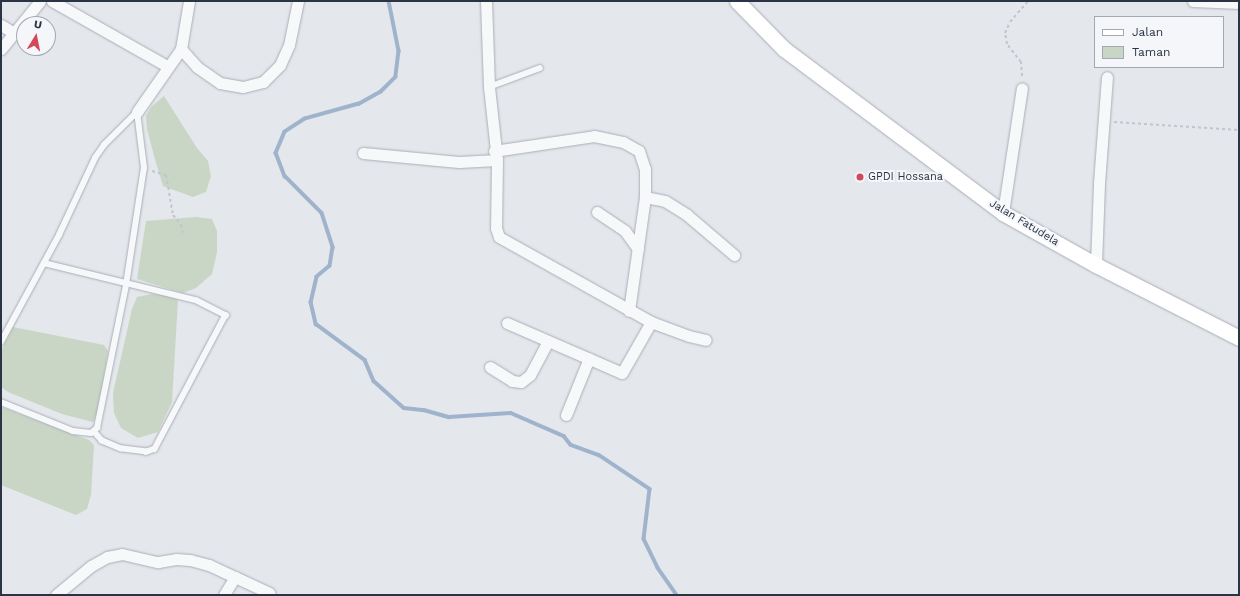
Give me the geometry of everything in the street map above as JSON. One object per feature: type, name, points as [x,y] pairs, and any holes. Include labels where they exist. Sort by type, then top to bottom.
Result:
[{"type":"street","points":[[1,49],[40,1]]},
{"type":"street","points":[[52,1],[167,66]]},
{"type":"street","points":[[137,112],[167,66],[181,49],[189,1]]},
{"type":"street","points":[[181,49],[197,67],[220,83],[243,87],[263,82],[280,65],[289,45],[298,1]]},
{"type":"street","points":[[486,1],[489,87],[496,156],[496,228],[501,240],[651,322],[688,336],[706,340]]},
{"type":"street","name":"Jalan Fatudela","points":[[737,1],[784,49],[1003,213],[1096,265],[1239,338]]},
{"type":"street","points":[[1193,1],[1232,2]]},
{"type":"street","points":[[1,25],[14,33]]},
{"type":"street","points":[[1096,265],[1107,77]]},
{"type":"street","points":[[1003,213],[1022,88]]},
{"type":"street","points":[[363,153],[459,162],[496,156],[583,136],[607,138],[635,147],[643,157],[645,197],[629,311]]},
{"type":"street","points":[[645,197],[665,201],[687,214],[734,255]]},
{"type":"street","points":[[597,212],[625,231],[638,249]]},
{"type":"street","points":[[507,323],[622,373],[651,322]]},
{"type":"street","points":[[490,367],[512,381],[521,382],[530,375],[548,341]]},
{"type":"street","points":[[566,415],[589,358]]},
{"type":"street","points":[[56,595],[91,566],[106,557],[122,554],[158,562],[176,558],[209,565],[270,594]]},
{"type":"street","points":[[224,595],[235,577]]},
{"type":"lane","points":[[489,87],[540,68]]},
{"type":"lane","points":[[94,432],[99,424],[126,285],[144,168],[137,112]]},
{"type":"lane","points":[[1,342],[44,263],[95,158],[104,145],[137,112]]},
{"type":"lane","points":[[1,402],[73,431],[94,432],[102,441],[121,449],[147,452],[155,448],[226,314],[196,300],[126,285],[44,263]]},
{"type":"path","points":[[1022,88],[1021,62],[1007,44],[1005,33],[1010,22],[1028,1]]},
{"type":"path","points":[[1104,122],[1239,130]]},
{"type":"path","points":[[144,168],[166,175],[173,215],[181,225],[183,233]]},
{"type":"green space","points":[[164,96],[197,148],[208,161],[211,176],[206,192],[193,197],[163,186],[156,163],[147,129],[146,116],[151,107]]},
{"type":"green space","points":[[196,217],[212,219],[217,231],[217,252],[212,274],[196,288],[183,293],[137,279],[146,221]]},
{"type":"green space","points":[[152,294],[169,296],[178,300],[172,402],[158,432],[138,438],[121,428],[114,413],[113,393],[132,309],[137,297]]},
{"type":"green space","points":[[13,327],[104,345],[108,351],[98,412],[93,422],[62,414],[8,392],[1,387],[1,351]]},
{"type":"green space","points":[[1,407],[89,440],[94,445],[91,495],[87,509],[76,515],[1,485]]},
{"type":"waterway","points":[[389,1],[399,51],[396,77],[381,92],[359,104],[305,119],[285,132],[276,153],[285,176],[322,213],[333,247],[330,266],[317,277],[311,302],[316,324],[365,360],[374,381],[404,408],[424,410],[449,417],[511,413],[564,436],[571,445],[599,455],[650,489],[644,539],[658,568],[677,595]]},
{"type":"place","name":"GPDI Hossana","points":[[860,177]]}]
